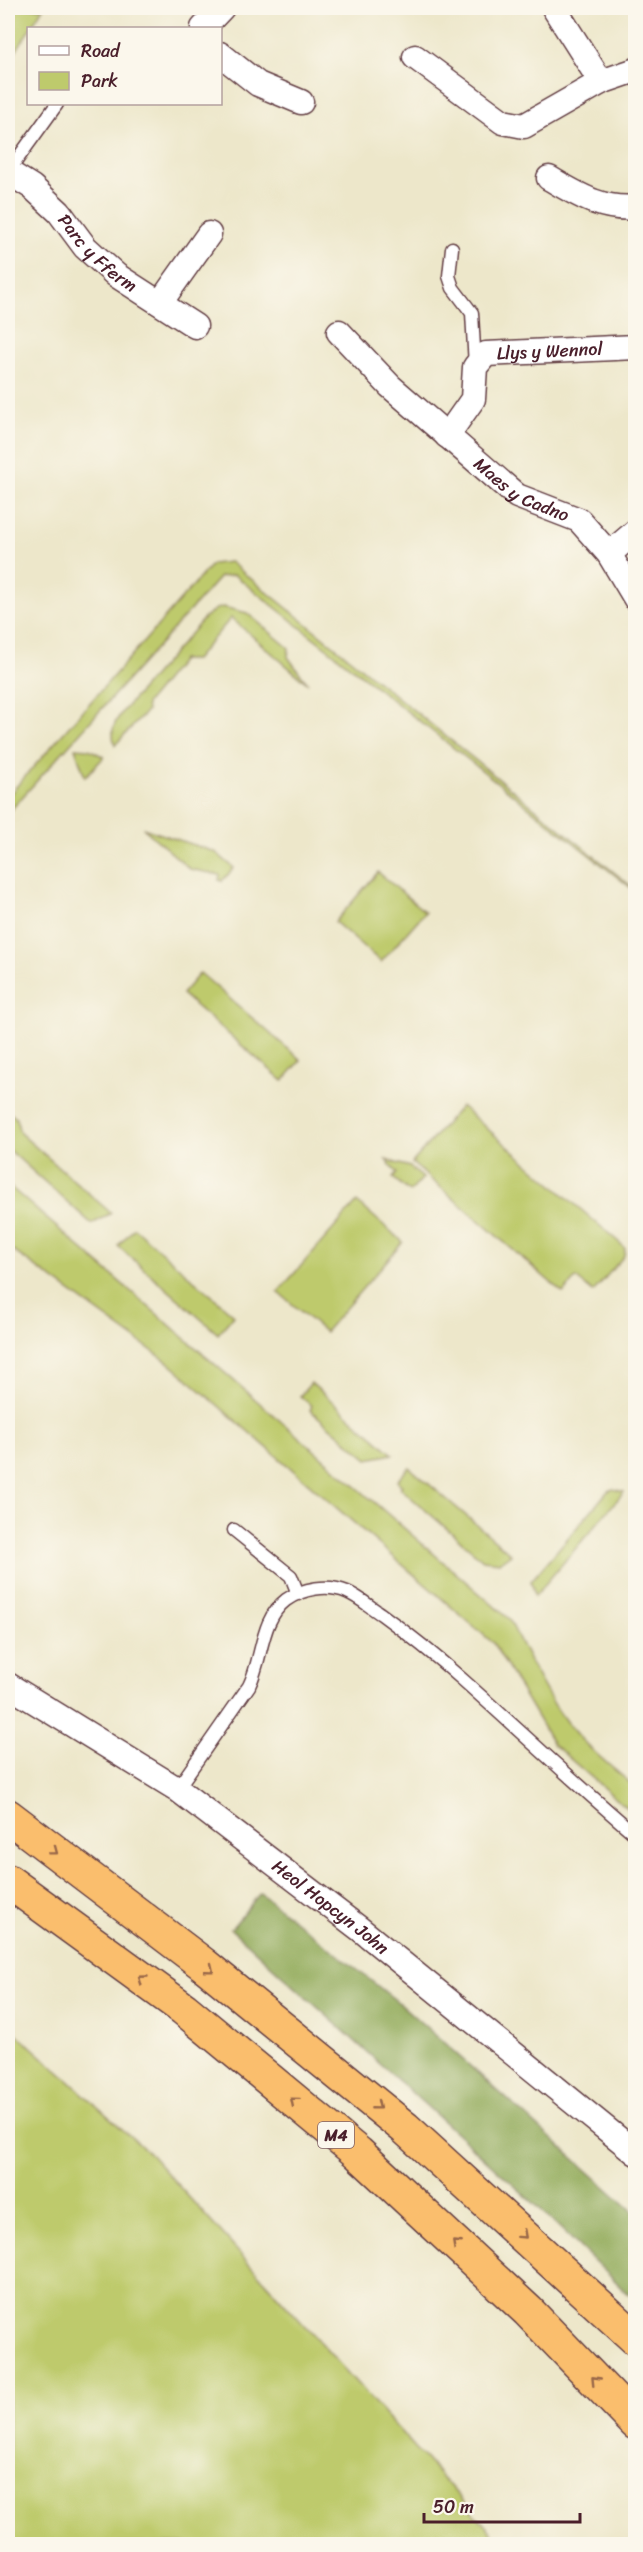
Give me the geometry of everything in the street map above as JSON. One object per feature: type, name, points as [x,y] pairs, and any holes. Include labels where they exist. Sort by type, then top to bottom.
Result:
[{"type":"highway","points":[[8,1816],[203,1964],[405,2128],[636,2341]]},
{"type":"highway","name":"M4","points":[[8,1881],[184,2010],[358,2153],[528,2311],[636,2423]]},
{"type":"street","points":[[204,27],[222,8]]},
{"type":"street","points":[[554,8],[601,82]]},
{"type":"street","points":[[222,56],[258,84],[301,102]]},
{"type":"street","points":[[415,57],[503,123],[524,126],[601,82],[636,70]]},
{"type":"street","name":"Parc y Fferm","points":[[8,172],[32,187],[58,212],[85,247],[116,275],[195,326]]},
{"type":"street","points":[[549,178],[590,202],[626,208],[636,207]]},
{"type":"street","points":[[160,303],[209,234]]},
{"type":"street","name":"Maes y Cadno","points":[[339,332],[390,386],[517,496],[579,519],[609,554],[636,599]]},
{"type":"street","name":"Llys y Wennol","points":[[447,436],[473,399],[476,367],[486,354],[636,347]]},
{"type":"street","points":[[609,554],[636,531]]},
{"type":"street","name":"Heol Hopcyn John","points":[[8,1685],[177,1789],[360,1929],[636,2153]]},
{"type":"lane","points":[[8,172],[56,105]]},
{"type":"lane","points":[[452,248],[449,276],[453,288],[472,313],[476,367]]},
{"type":"lane","points":[[234,1530],[291,1576],[298,1594]]},
{"type":"lane","points":[[177,1789],[249,1686],[255,1673],[270,1619],[287,1599],[311,1588],[328,1588],[346,1591],[409,1634],[636,1835]]},
{"type":"green space","points":[[8,8],[43,8],[31,27],[27,27],[27,34],[8,64]]},
{"type":"green space","points":[[230,562],[635,891],[234,575],[220,577],[8,813],[8,796],[212,564]]},
{"type":"green space","points":[[223,607],[247,613],[289,648],[288,657],[308,684],[231,618],[195,660],[182,660],[146,704],[147,711],[115,745],[114,727],[123,711],[205,617]]},
{"type":"green space","points":[[75,748],[89,749],[104,757],[85,777]]},
{"type":"green space","points":[[143,828],[215,852],[234,868],[222,881],[219,880],[220,875],[190,869]]},
{"type":"green space","points":[[378,872],[425,912],[381,962],[335,922]]},
{"type":"green space","points":[[200,973],[301,1060],[283,1081],[182,994]]},
{"type":"green space","points":[[461,1106],[625,1249],[624,1256],[593,1292],[576,1278],[563,1293],[412,1163]]},
{"type":"green space","points":[[8,1111],[16,1118],[20,1133],[111,1213],[92,1224],[8,1149]]},
{"type":"green space","points":[[386,1160],[410,1167],[423,1178],[410,1192],[393,1178],[397,1173]]},
{"type":"green space","points":[[8,1185],[509,1619],[528,1658],[565,1720],[589,1747],[635,1787],[635,1815],[553,1744],[493,1643],[169,1363],[8,1247]]},
{"type":"green space","points":[[357,1202],[403,1242],[325,1332],[278,1292]]},
{"type":"green space","points":[[134,1228],[234,1315],[218,1334],[118,1246]]},
{"type":"green space","points":[[311,1383],[393,1454],[368,1459],[310,1410],[312,1406],[300,1396]]},
{"type":"green space","points":[[409,1467],[511,1554],[500,1562],[483,1560],[400,1488],[402,1486],[397,1481]]},
{"type":"green space","points":[[613,1489],[624,1492],[535,1596],[531,1581],[608,1491]]},
{"type":"green space","points":[[260,1893],[398,2002],[635,2213],[635,2300],[538,2207],[231,1929]]},
{"type":"green space","points":[[8,2026],[149,2153],[502,2544],[8,2544]]}]
